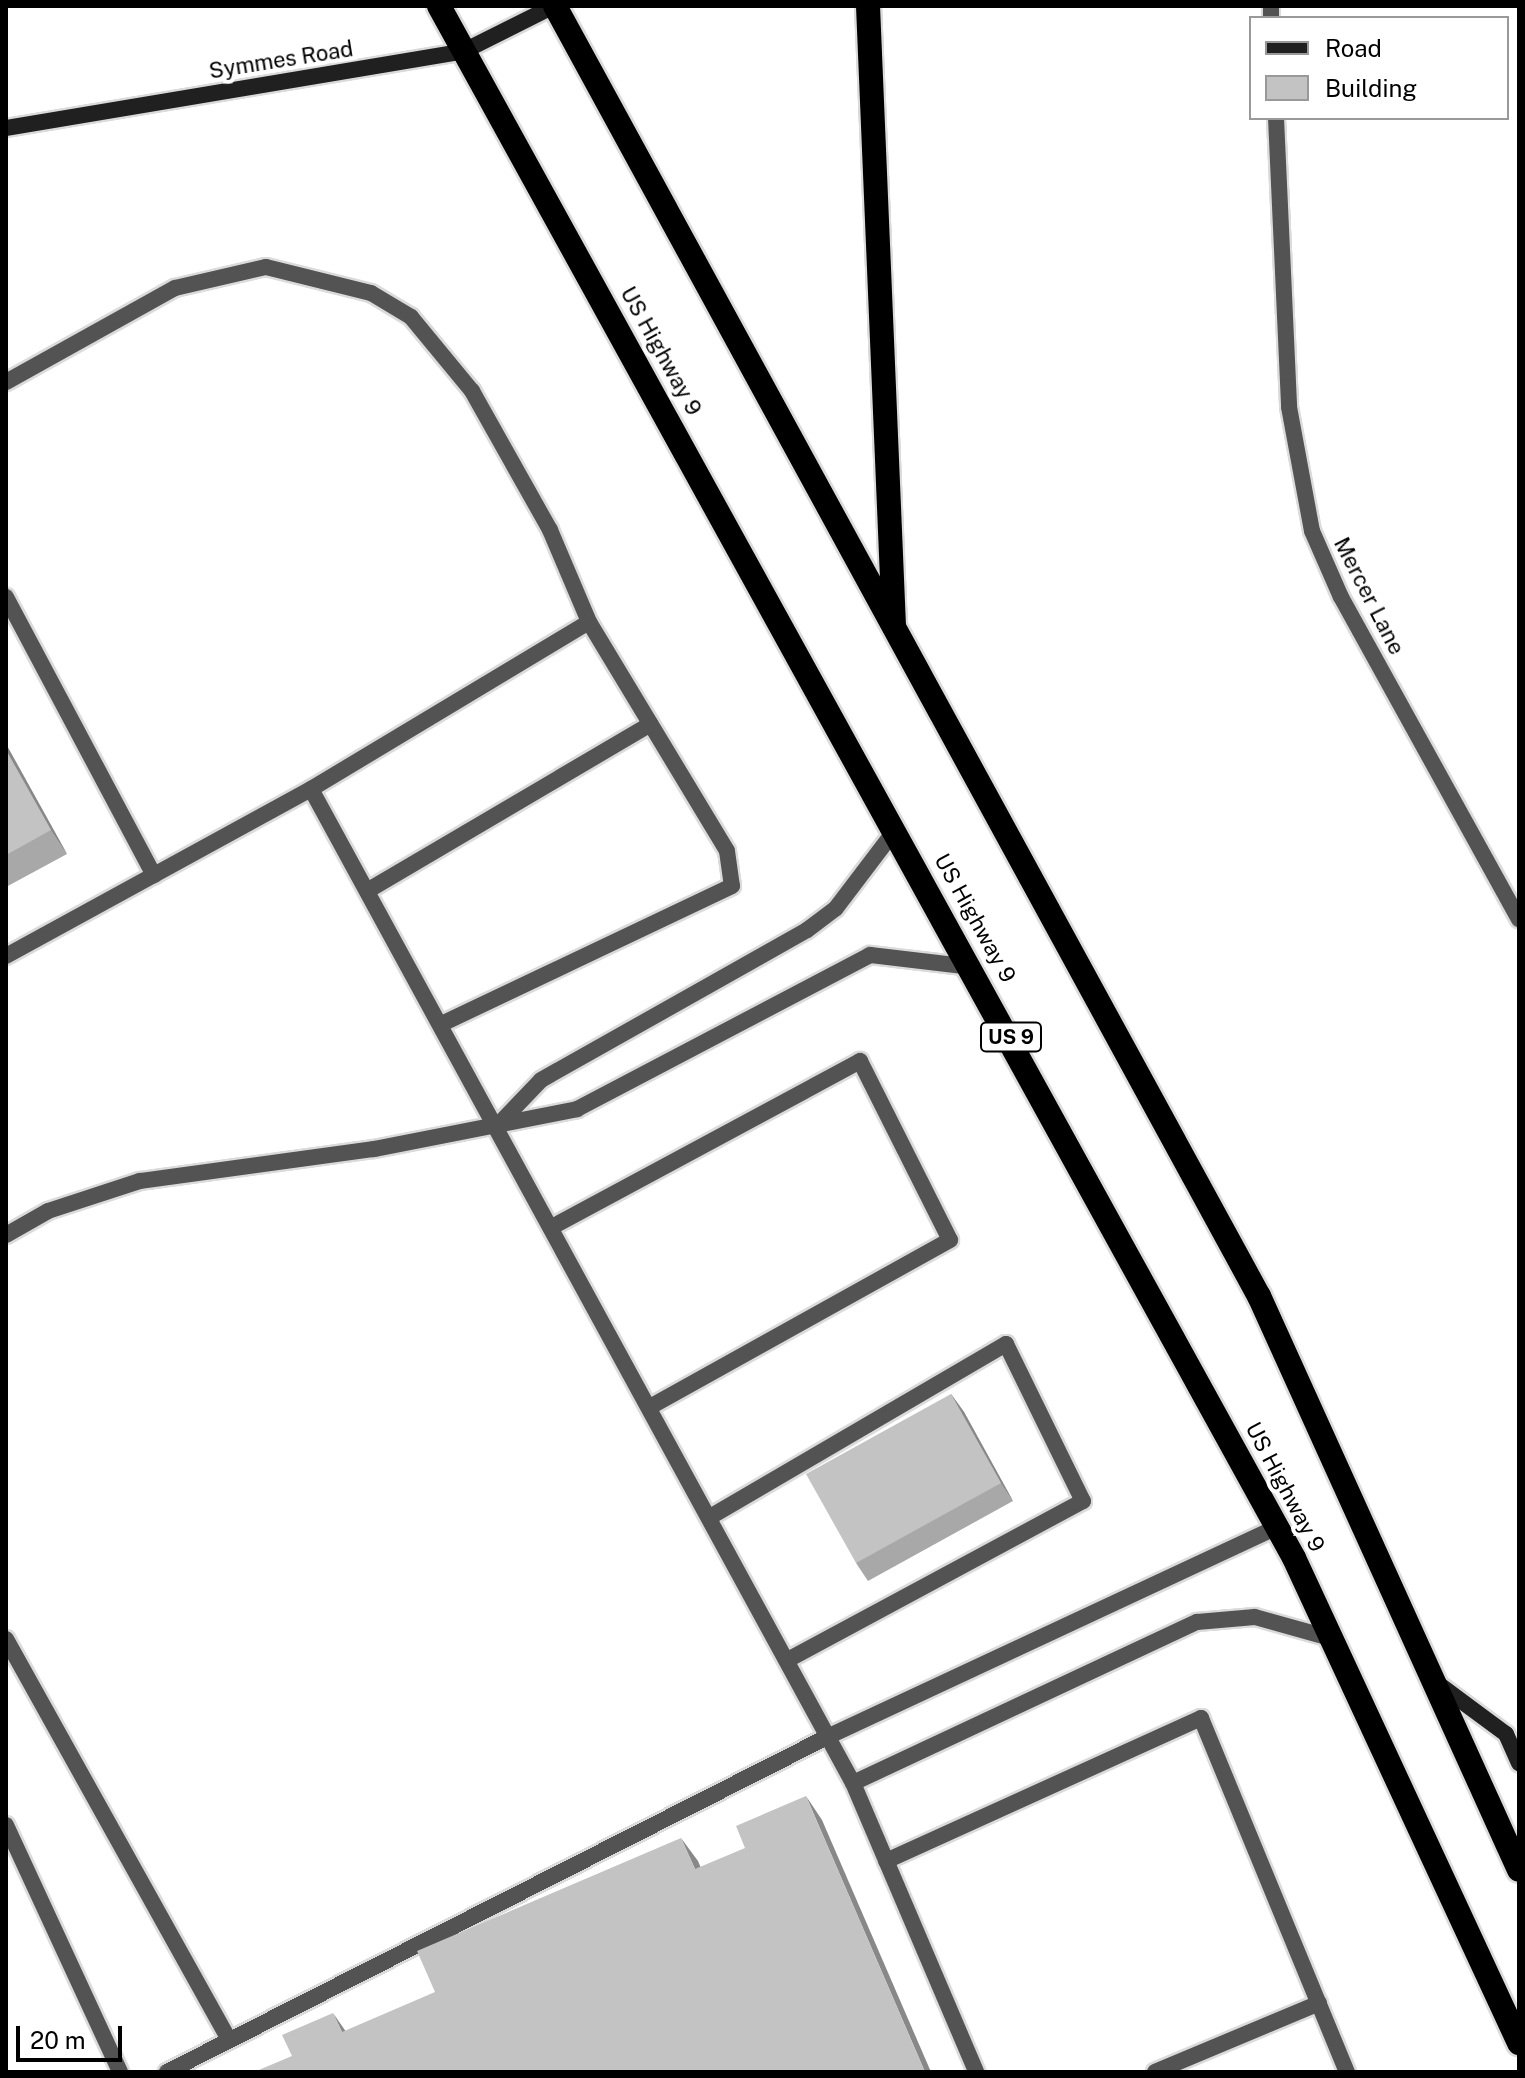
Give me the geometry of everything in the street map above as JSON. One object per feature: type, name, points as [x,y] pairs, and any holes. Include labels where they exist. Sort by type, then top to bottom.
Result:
[{"type":"highway","name":"US Highway 9","points":[[439,6],[972,967],[1276,1528],[1334,1639],[1519,2043]]},
{"type":"highway","points":[[554,6],[1259,1296],[1519,1870]]},
{"type":"highway","points":[[868,6],[894,628]]},
{"type":"street","name":"Symmes Road","points":[[6,128],[462,52],[554,6]]},
{"type":"street","name":"Mercer Lane","points":[[1276,120],[1289,407],[1312,531],[1341,597],[1519,919]]},
{"type":"street","points":[[6,382],[175,288],[218,273],[266,267],[371,293],[411,317],[472,391],[550,530],[589,622],[727,851],[732,886],[442,1024]]},
{"type":"street","points":[[6,597],[154,875]]},
{"type":"street","points":[[6,956],[311,789],[589,622]]},
{"type":"street","points":[[367,891],[651,724]]},
{"type":"street","points":[[311,789],[829,1736],[853,1783],[976,2072]]},
{"type":"street","points":[[497,1126],[541,1080],[807,930],[836,908],[896,829]]},
{"type":"street","points":[[6,1235],[48,1211],[140,1181],[497,1126],[577,1109],[870,955],[972,967]]},
{"type":"street","points":[[552,1227],[860,1061],[950,1240],[650,1407]]},
{"type":"street","points":[[710,1517],[1006,1344],[1083,1501],[788,1660]]},
{"type":"street","points":[[167,2072],[829,1736],[1276,1528]]},
{"type":"street","points":[[853,1783],[1197,1622],[1255,1617],[1334,1639]]},
{"type":"street","points":[[6,1639],[229,2040]]},
{"type":"street","points":[[1433,1680],[1506,1734],[1519,1763]]},
{"type":"street","points":[[886,1861],[1201,1718],[1347,2072]]},
{"type":"street","points":[[6,1825],[120,2072]]},
{"type":"street","points":[[1155,2072],[1319,2003]]},
{"type":"building","points":[[6,750],[51,830],[6,855]]},
{"type":"building","points":[[951,1394],[1001,1483],[856,1563],[806,1474]]},
{"type":"building","points":[[806,1796],[925,2072],[254,2072],[292,2056],[282,2035],[333,2013],[342,2032],[435,1992],[417,1951],[681,1838],[695,1869],[745,1848],[736,1826]]}]
